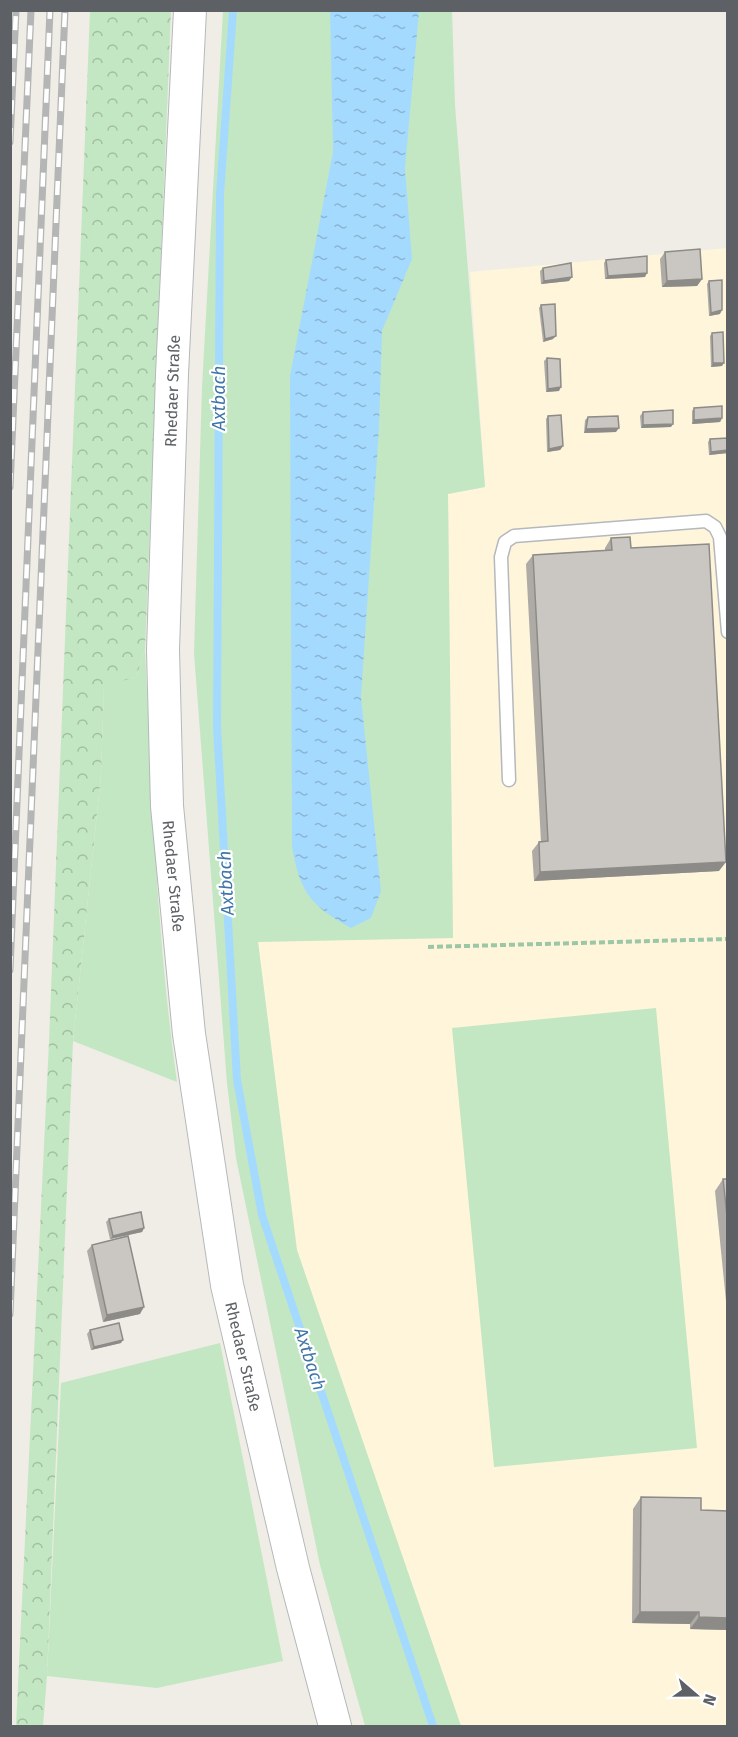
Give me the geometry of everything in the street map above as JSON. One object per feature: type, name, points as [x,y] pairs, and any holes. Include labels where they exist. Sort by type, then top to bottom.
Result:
[{"type":"street","name":"Rhedaer Straße","points":[[189,10],[172,363],[163,638],[167,806],[189,1034],[227,1285],[293,1568],[336,1726]]},
{"type":"lane","points":[[508,780],[501,557],[505,542],[514,536],[706,521],[716,527],[720,537],[728,632]]},
{"type":"path","points":[[428,947],[728,939]]},
{"type":"shaded area","points":[[727,248],[727,1726],[461,1726],[296,1250],[258,941],[453,938],[448,494],[485,487],[470,272]]},
{"type":"green space","points":[[90,11],[171,11],[145,650],[136,677],[104,686],[101,775],[73,1041],[47,1676],[43,1726],[16,1726],[49,1042]]},
{"type":"green space","points":[[223,11],[452,11],[455,105],[485,487],[448,494],[453,938],[258,942],[297,1250],[461,1726],[365,1726],[320,1565],[236,1158],[227,1083],[194,653],[202,387]]},
{"type":"green space","points":[[145,650],[160,921],[177,1082],[73,1041],[101,775],[104,685],[136,677]]},
{"type":"green space","points":[[656,1008],[697,1448],[494,1467],[452,1028]]},
{"type":"green space","points":[[220,1343],[283,1661],[157,1688],[47,1676],[61,1383]]},
{"type":"water","points":[[330,11],[419,11],[405,168],[412,259],[382,331],[379,428],[361,697],[381,891],[371,918],[351,928],[326,913],[310,896],[299,876],[292,847],[290,376],[333,152]]},
{"type":"building","points":[[700,249],[702,279],[667,281],[665,252]]},
{"type":"building","points":[[647,256],[647,273],[608,276],[606,260]]},
{"type":"building","points":[[571,263],[572,277],[544,281],[543,268]]},
{"type":"building","points":[[722,280],[722,310],[711,313],[709,281]]},
{"type":"building","points":[[555,304],[556,336],[545,339],[541,305]]},
{"type":"building","points":[[723,332],[724,363],[713,363],[712,333]]},
{"type":"building","points":[[547,358],[560,359],[561,387],[548,389]]},
{"type":"building","points":[[722,406],[722,418],[694,420],[694,408]]},
{"type":"building","points":[[673,410],[673,424],[643,425],[643,412]]},
{"type":"building","points":[[561,415],[563,446],[549,449],[548,416]]},
{"type":"building","points":[[618,416],[619,428],[586,429],[588,417]]},
{"type":"building","points":[[728,438],[728,450],[711,452],[710,439]]},
{"type":"building","points":[[630,537],[631,548],[709,544],[726,862],[540,872],[539,842],[548,841],[533,555],[612,550],[611,538]]},
{"type":"building","points":[[723,1179],[728,1179],[728,1225]]},
{"type":"building","points":[[141,1212],[144,1228],[113,1236],[109,1219]]},
{"type":"building","points":[[128,1236],[144,1307],[107,1315],[92,1245]]},
{"type":"building","points":[[119,1323],[123,1340],[94,1347],[90,1330]]},
{"type":"building","points":[[641,1497],[701,1498],[701,1510],[728,1511],[728,1618],[699,1617],[699,1612],[640,1612]]},
{"type":"waterway","name":"Axtbach","points":[[233,10],[220,195],[217,727],[237,1080],[262,1215],[433,1726]]},
{"type":"railway","points":[[10,142],[16,10]]},
{"type":"railway","points":[[10,487],[31,10]]},
{"type":"railway","points":[[10,970],[50,10]]},
{"type":"railway","points":[[10,1314],[65,10]]}]
